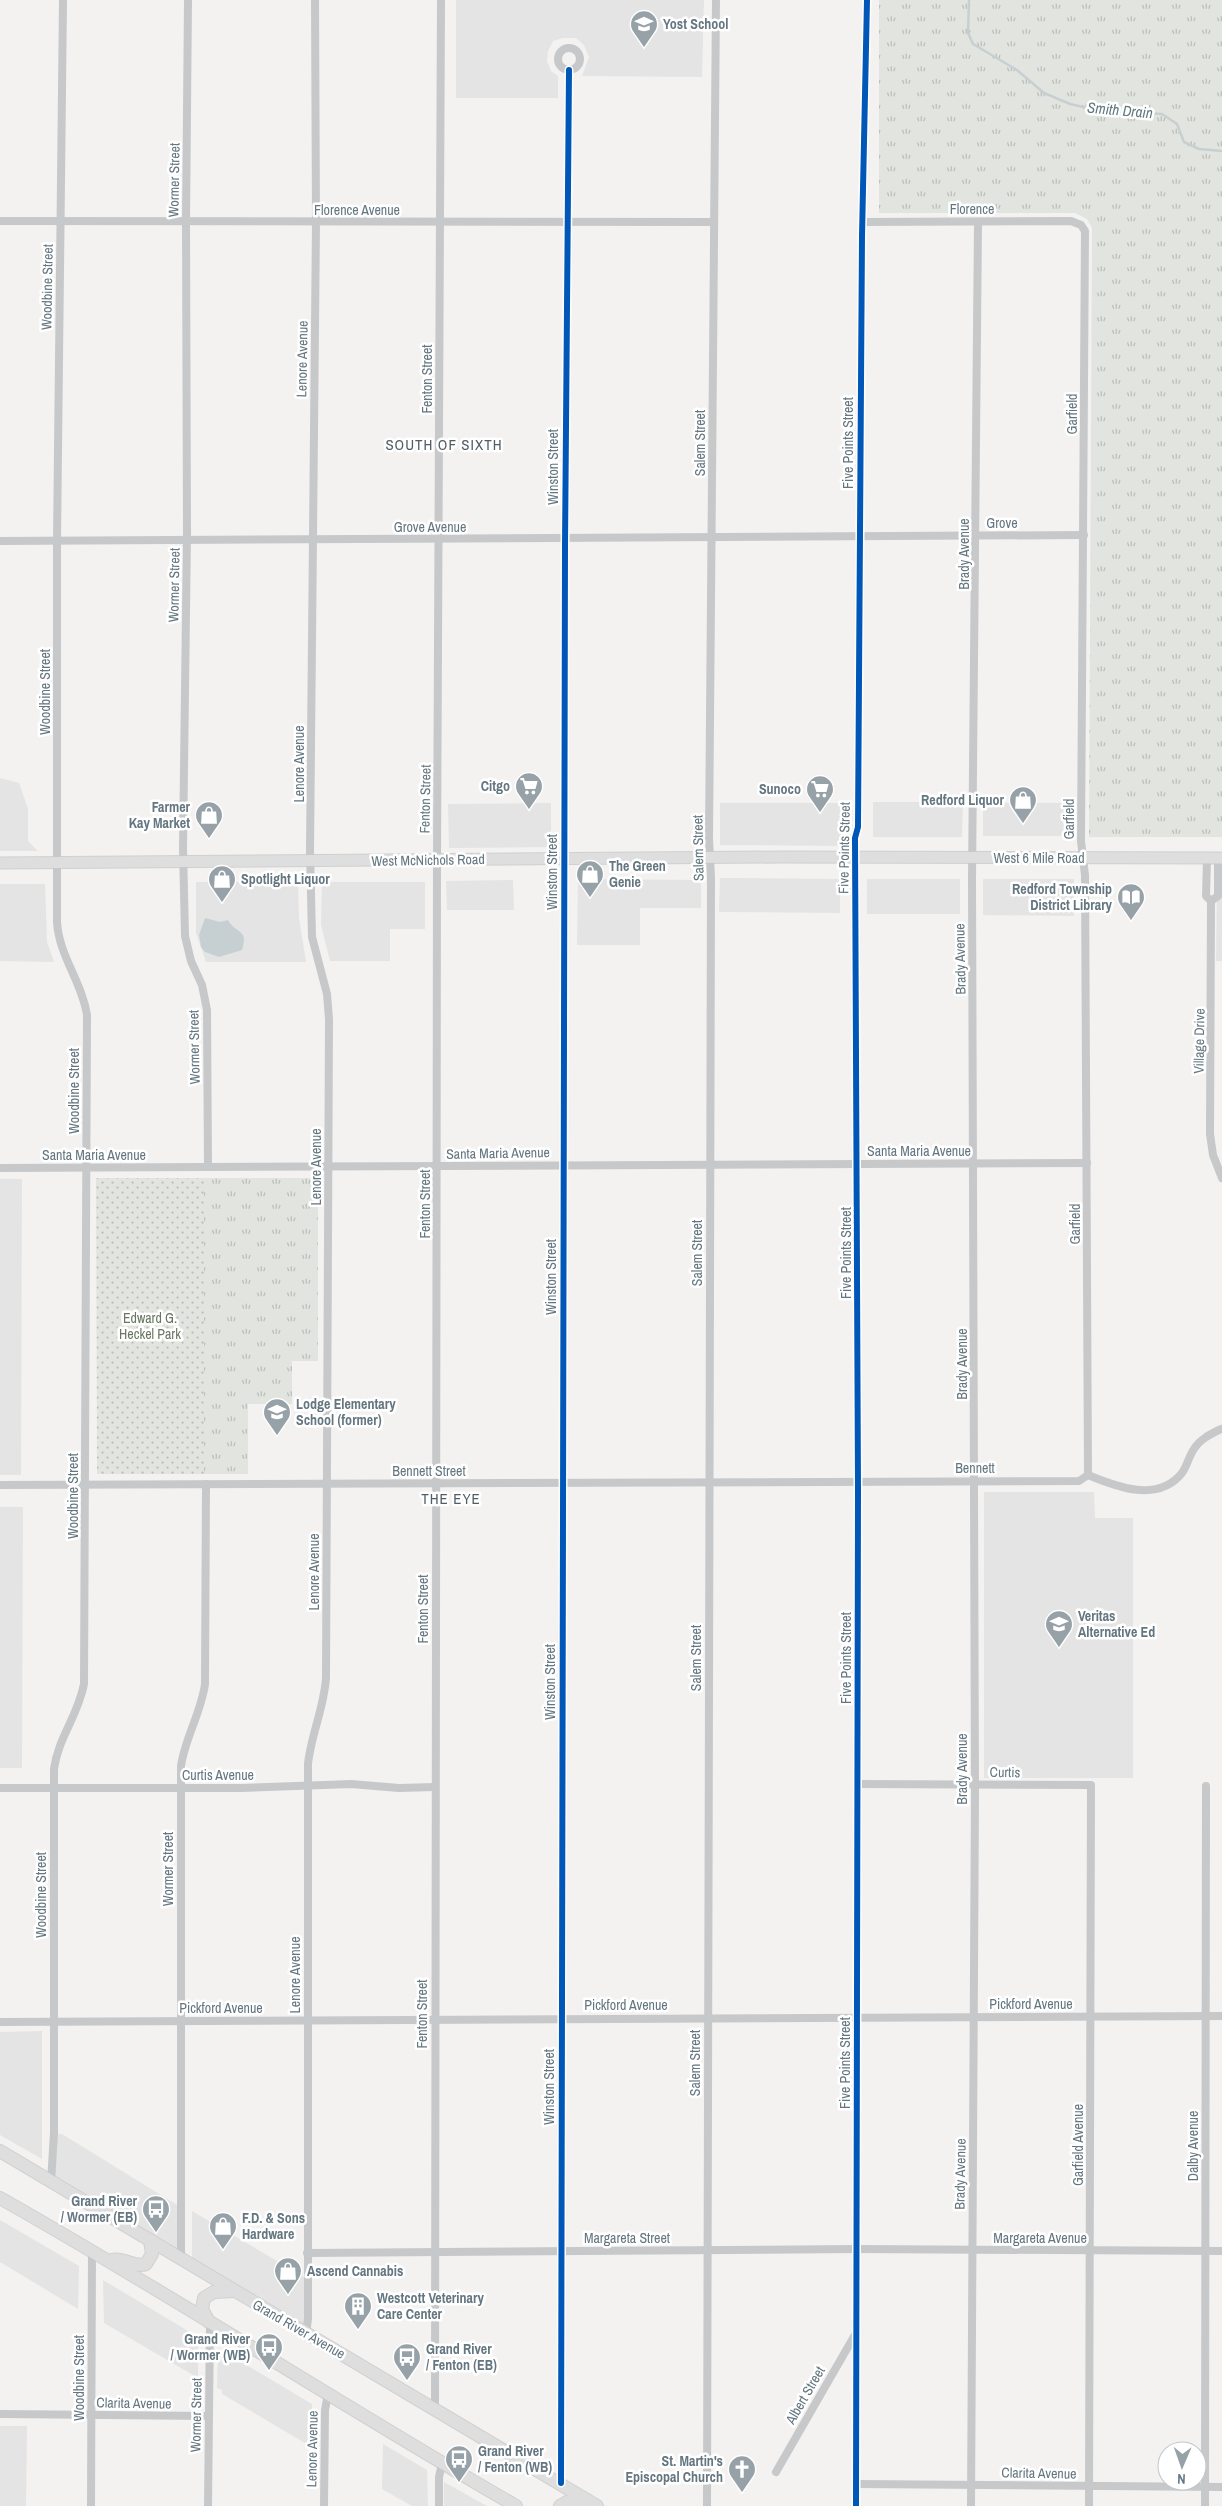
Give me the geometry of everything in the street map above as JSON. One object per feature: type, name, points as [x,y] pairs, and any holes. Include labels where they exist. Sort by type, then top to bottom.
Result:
[{"type":"main road","name":"West 6 Mile Road","points":[[856,857],[1216,858]]},
{"type":"main road","name":"West McNichols Road","points":[[0,863],[856,857]]},
{"type":"main road","name":"Grand River Avenue","points":[[0,2151],[592,2503]]},
{"type":"main road","points":[[0,2198],[92,2250],[210,2324],[442,2464],[516,2506]]},
{"type":"main road","points":[[110,2261],[119,2259],[133,2264],[146,2264],[152,2254],[150,2240]]},
{"type":"main road","points":[[210,2324],[202,2309],[204,2298],[214,2292],[233,2291]]},
{"type":"main road","points":[[560,2506],[567,2502],[592,2503]]},
{"type":"street","name":"Woodbine Street","points":[[51,2182],[53,2169],[54,1788],[57,1753],[78,1710],[84,1684],[87,1167],[87,1015],[81,988],[65,958],[59,938],[57,541],[63,0]]},
{"type":"street","name":"Wormer Street","points":[[188,0],[186,222],[187,540],[183,862],[186,943],[202,985],[207,1010],[208,1166]]},
{"type":"street","name":"Lenore Avenue","points":[[306,2334],[308,2319],[308,1786],[310,1751],[323,1704],[326,1678],[329,1166],[329,1008],[312,937],[311,861],[316,222],[315,0]]},
{"type":"street","name":"Fenton Street","points":[[434,2408],[441,0]]},
{"type":"street","name":"Salem Street","points":[[708,2506],[710,858],[716,0]]},
{"type":"street","name":"Five Points Street","points":[[856,2506],[858,1163],[856,857],[867,0]]},
{"type":"street","name":"Winston Street","points":[[561,2483],[565,538],[569,70]]},
{"type":"street","name":"Florence Avenue","points":[[0,221],[714,222]]},
{"type":"street","name":"Florence","points":[[863,222],[1071,221],[1081,225]]},
{"type":"street","name":"Brady Avenue","points":[[971,2506],[975,1784],[973,858],[978,222]]},
{"type":"street","name":"Garfield","points":[[1081,225],[1086,236],[1080,838],[1085,875],[1088,1475]]},
{"type":"street","name":"Grove","points":[[860,536],[1084,535]]},
{"type":"street","name":"Grove Avenue","points":[[0,541],[860,536]]},
{"type":"street","name":"Village Drive","points":[[1216,858],[1206,896],[1211,901],[1210,1134],[1213,1155],[1222,1178]]},
{"type":"street","name":"Village Drive","points":[[1211,901],[1218,896],[1216,858]]},
{"type":"street","name":"Santa Maria Avenue","points":[[0,1168],[1087,1163]]},
{"type":"street","points":[[1088,1475],[1107,1483],[1138,1490],[1161,1488],[1181,1474],[1199,1442],[1221,1429]]},
{"type":"street","name":"Bennett","points":[[858,1481],[1079,1481],[1088,1475]]},
{"type":"street","name":"Bennett Street","points":[[0,1486],[858,1481]]},
{"type":"street","name":"Wormer Street","points":[[180,2259],[181,1787],[183,1752],[200,1710],[205,1684],[206,1484]]},
{"type":"street","name":"Curtis Avenue","points":[[0,1788],[308,1786],[351,1784],[398,1788],[435,1787]]},
{"type":"street","name":"Curtis","points":[[858,1784],[1091,1785]]},
{"type":"street","name":"Garfield Avenue","points":[[1089,2506],[1091,1785]]},
{"type":"street","name":"Dalby Avenue","points":[[1205,2441],[1206,1786]]},
{"type":"street","name":"Pickford Avenue","points":[[0,2022],[858,2016],[1222,2016]]},
{"type":"street","name":"Margareta Avenue","points":[[857,2249],[1222,2251]]},
{"type":"street","name":"Margareta Street","points":[[308,2253],[857,2249]]},
{"type":"street","name":"Woodbine Street","points":[[91,2506],[92,2250]]},
{"type":"street","name":"Wormer Street","points":[[208,2506],[210,2324]]},
{"type":"street","name":"Albert Street","points":[[776,2472],[857,2332]]},
{"type":"street","name":"Lenore Avenue","points":[[324,2506],[324,2410],[328,2394]]},
{"type":"street","name":"Clarita Avenue","points":[[0,2414],[208,2416]]},
{"type":"street","points":[[439,2506],[439,2477],[442,2464]]},
{"type":"street","name":"Clarita Avenue","points":[[856,2484],[1157,2487]]},
{"type":"street","name":"Clarita Avenue","points":[[1207,2487],[1222,2487]]},
{"type":"street","name":"Dalby Avenue","points":[[1205,2491],[1205,2506]]},
{"type":"shaded area","name":"Yost School","points":[[456,0],[704,0],[702,77],[582,76],[589,57],[584,45],[576,38],[563,38],[553,41],[548,51],[547,61],[551,71],[558,76],[558,98],[456,98]]},
{"type":"shaded area","points":[[0,778],[19,783],[28,809],[28,841],[38,851],[0,851]]},
{"type":"shaded area","points":[[873,802],[963,802],[962,837],[873,837]]},
{"type":"shaded area","points":[[551,803],[551,847],[449,848],[448,804]]},
{"type":"shaded area","points":[[720,803],[845,803],[844,846],[720,845]]},
{"type":"shaded area","points":[[983,803],[1074,803],[1074,836],[983,836]]},
{"type":"shaded area","points":[[720,878],[840,879],[840,913],[719,912]]},
{"type":"shaded area","points":[[578,879],[701,880],[701,908],[640,908],[640,945],[577,945]]},
{"type":"shaded area","points":[[867,879],[960,879],[960,914],[867,914]]},
{"type":"shaded area","points":[[983,879],[1074,879],[1074,916],[983,915]]},
{"type":"shaded area","points":[[513,880],[514,910],[447,910],[446,881]]},
{"type":"shaded area","points":[[1217,881],[1222,881],[1222,961],[1216,961]]},
{"type":"shaded area","points":[[196,882],[298,882],[299,918],[306,962],[206,962],[196,933]]},
{"type":"shaded area","points":[[322,882],[425,882],[425,929],[390,929],[390,961],[330,961],[321,925]]},
{"type":"shaded area","points":[[0,884],[45,884],[47,942],[54,962],[0,961]]},
{"type":"shaded area","points":[[205,918],[220,922],[228,920],[243,935],[244,943],[242,950],[219,957],[205,952],[201,947],[199,935]]},
{"type":"shaded area","points":[[0,1179],[22,1179],[21,1475],[0,1475]]},
{"type":"shaded area","name":"Veritas Alternative Ed","points":[[984,1492],[1094,1492],[1095,1518],[1133,1518],[1133,1778],[984,1778]]},
{"type":"shaded area","points":[[0,1507],[23,1507],[22,1768],[0,1768]]},
{"type":"shaded area","points":[[42,2031],[42,2159],[0,2135],[0,2032]]},
{"type":"shaded area","points":[[55,2134],[62,2134],[177,2205],[178,2255],[53,2181]]},
{"type":"shaded area","points":[[192,2211],[306,2278],[305,2332],[192,2263]]},
{"type":"shaded area","points":[[0,2220],[79,2266],[78,2309],[0,2262]]},
{"type":"shaded area","points":[[103,2280],[198,2337],[198,2378],[104,2323]]},
{"type":"shaded area","points":[[218,2348],[312,2404],[312,2444],[310,2446],[222,2394],[222,2390],[217,2388]]},
{"type":"shaded area","points":[[0,2426],[27,2426],[26,2506],[0,2506]]},
{"type":"shaded area","points":[[383,2444],[427,2470],[428,2506],[412,2506],[382,2489]]},
{"type":"shaded area","points":[[444,2482],[487,2506],[444,2506]]},
{"type":"green space","points":[[879,0],[1222,0],[1222,837],[1089,837],[1092,228],[1087,219],[1075,213],[879,213]]},
{"type":"green space","name":"Edward G. Heckel Park","points":[[96,1178],[204,1178],[204,1474],[97,1474]]},
{"type":"green space","points":[[204,1178],[318,1178],[318,1361],[292,1361],[292,1404],[248,1404],[248,1474],[204,1474]]},
{"type":"waterway","name":"Smith Drain","points":[[969,0],[968,33],[973,44],[1017,70],[1044,93],[1070,104],[1096,110],[1162,114],[1177,124],[1184,142],[1199,149],[1222,151]]},
{"type":"cycle path","points":[[856,2506],[858,1490],[855,838],[858,827],[862,236],[867,0]]},
{"type":"cycle path","points":[[561,2483],[565,545],[569,70]]},
{"type":"place","name":"Yost School","points":[[644,48]]},
{"type":"place","name":"Citgo","points":[[529,810]]},
{"type":"place","name":"Sunoco","points":[[820,813]]},
{"type":"place","name":"Redford Liquor","points":[[1023,824]]},
{"type":"place","name":"Farmer Kay Market","points":[[209,839]]},
{"type":"place","name":"The Green Genie","points":[[590,898]]},
{"type":"place","name":"Spotlight Liquor","points":[[222,903]]},
{"type":"place","name":"Redford Township District Library","points":[[1131,921]]},
{"type":"place","name":"Lodge Elementary School (former)","points":[[277,1436]]},
{"type":"place","name":"Veritas Alternative Ed","points":[[1059,1648]]},
{"type":"place","name":"Grand River / Wormer (EB)","points":[[156,2233]]},
{"type":"place","name":"F.D. & Sons Hardware","points":[[223,2250]]},
{"type":"place","name":"Ascend Cannabis","points":[[288,2295]]},
{"type":"place","name":"Westcott Veterinary Care Center","points":[[358,2330]]},
{"type":"place","name":"Grand River / Wormer (WB)","points":[[269,2371]]},
{"type":"place","name":"Grand River / Fenton (EB)","points":[[407,2381]]},
{"type":"place","name":"Grand River / Fenton (WB)","points":[[459,2483]]},
{"type":"place","name":"St. Martin's Episcopal Church","points":[[742,2493]]},
{"type":"district","name":"SOUTH OF SIXTH","points":[[444,444]]},
{"type":"district","name":"THE EYE","points":[[451,1498]]}]
